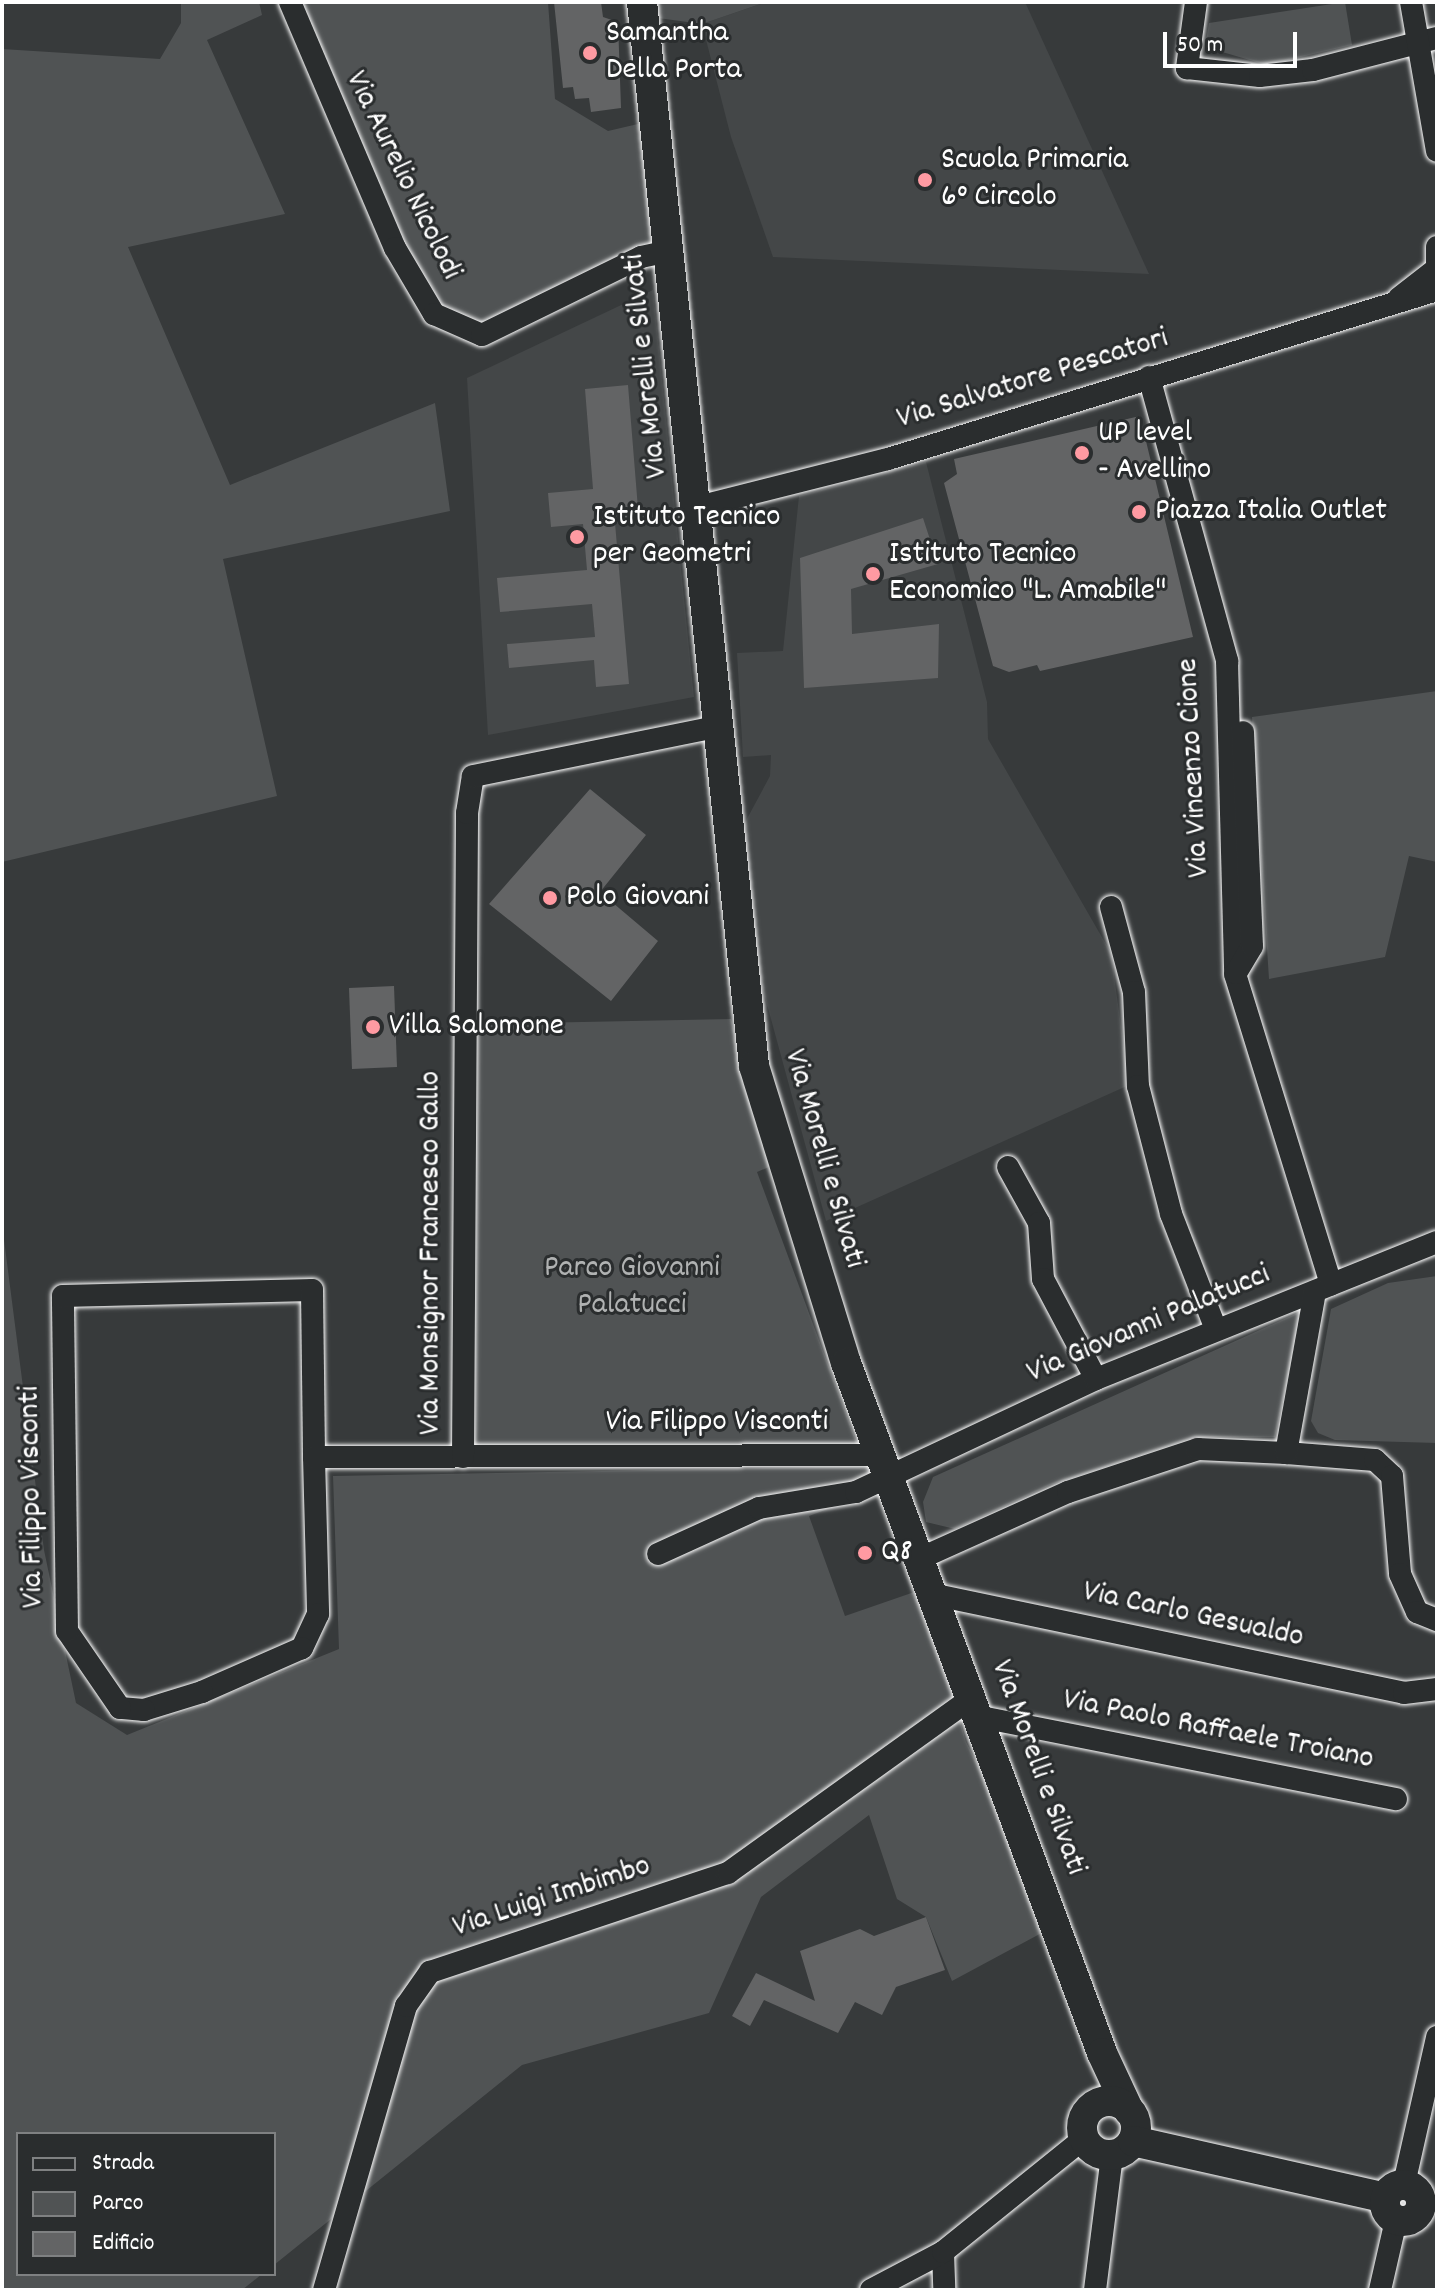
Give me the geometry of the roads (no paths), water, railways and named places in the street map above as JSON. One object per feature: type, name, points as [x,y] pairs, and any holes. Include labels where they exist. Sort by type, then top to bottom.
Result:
[{"type":"main road","name":"Via Morelli e Silvati","points":[[642,2],[698,507],[754,1066],[846,1363],[936,1595],[1102,2053],[1129,2111]]},
{"type":"main road","points":[[1102,2053],[1092,2106],[1082,2122],[1083,2139],[1095,2152],[1123,2148],[1409,2203]]},
{"type":"main road","points":[[1092,2106],[1107,2101],[1129,2111],[1123,2148]]},
{"type":"street","name":"Via Aurelio Nicolodi","points":[[290,2],[395,248],[434,314],[482,335],[641,257],[670,251]]},
{"type":"street","points":[[1196,2],[1187,68],[1260,76],[1313,70],[1427,38]]},
{"type":"street","points":[[1411,2],[1427,38],[1437,151]]},
{"type":"street","name":"Via Salvatore Pescatori","points":[[698,507],[888,459],[1149,377],[1385,309],[1437,266]]},
{"type":"street","name":"Via Vincenzo Cione","points":[[1149,377],[1227,661],[1235,974],[1323,1288]]},
{"type":"street","name":"Via Vincenzo Cione","points":[[1235,974],[1252,946],[1242,717]]},
{"type":"street","name":"Via Monsignor Francesco Gallo","points":[[463,1457],[467,813],[473,776],[721,726]]},
{"type":"street","points":[[1111,907],[1134,992],[1138,1086],[1171,1214],[1215,1327]]},
{"type":"street","points":[[1008,1167],[1039,1223],[1043,1279],[1096,1379]]},
{"type":"street","name":"Via Giovanni Palatucci","points":[[658,1554],[759,1508],[856,1492],[885,1465],[1215,1327],[1437,1242]]},
{"type":"street","points":[[1286,1453],[1323,1288]]},
{"type":"street","name":"Via Filippo Visconti","points":[[312,1290],[314,1457],[318,1614],[302,1648],[202,1692],[144,1710],[120,1708],[67,1631],[63,1296],[312,1290]]},
{"type":"street","points":[[921,1558],[1068,1492],[1198,1449],[1375,1460],[1392,1476],[1400,1574],[1417,1612],[1437,1620]]},
{"type":"street","name":"Via Filippo Visconti","points":[[314,1457],[885,1465]]},
{"type":"street","name":"Via Carlo Gesualdo","points":[[936,1595],[1404,1693],[1437,1689]]},
{"type":"street","name":"Via Paolo Raffaele Troiano","points":[[977,1707],[1396,1799]]},
{"type":"street","name":"Via Luigi Imbimbo","points":[[324,2290],[406,2006],[430,1972],[728,1873],[977,1707]]},
{"type":"street","points":[[1380,2290],[1409,2203],[1437,2037]]},
{"type":"street","points":[[871,2290],[943,2252],[1083,2139]]},
{"type":"street","points":[[1095,2290],[1123,2148]]},
{"type":"street","points":[[943,2252],[944,2290]]},
{"type":"place","name":"Samantha Della Porta","points":[[590,53]]},
{"type":"place","name":"Scuola Primaria 6° Circolo","points":[[925,180]]},
{"type":"place","name":"UP level - Avellino","points":[[1082,453]]},
{"type":"place","name":"Piazza Italia Outlet","points":[[1139,512]]},
{"type":"place","name":"Istituto Tecnico per Geometri","points":[[577,537]]},
{"type":"place","name":"Istituto Tecnico Economico \"L. Amabile\"","points":[[873,574]]},
{"type":"place","name":"Polo Giovani","points":[[550,898]]},
{"type":"place","name":"Villa Salomone","points":[[373,1027]]},
{"type":"place","name":"Q8","points":[[865,1553]]},
{"type":"park label","name":"Parco Giovanni Palatucci","points":[[632,1288]]}]
